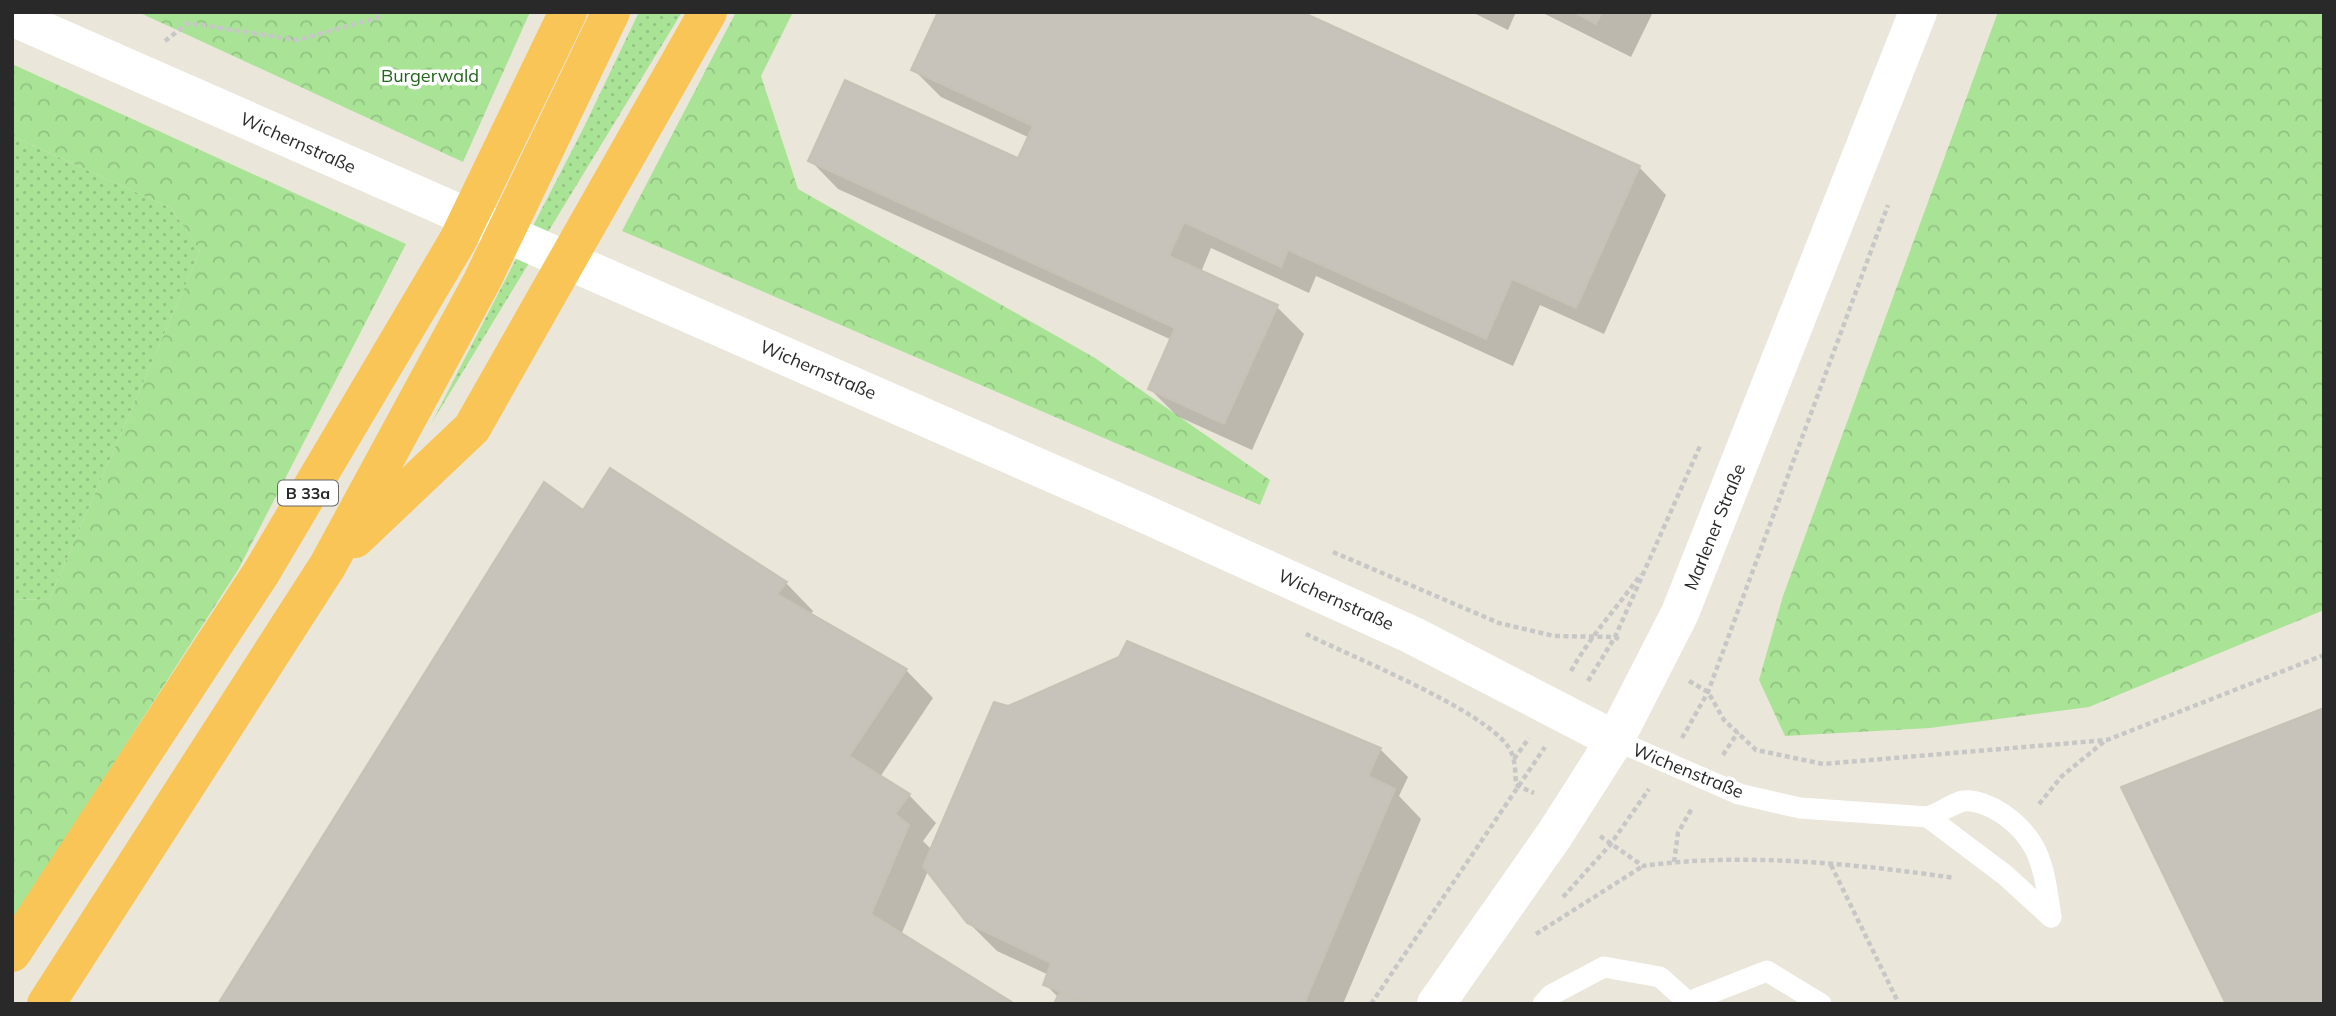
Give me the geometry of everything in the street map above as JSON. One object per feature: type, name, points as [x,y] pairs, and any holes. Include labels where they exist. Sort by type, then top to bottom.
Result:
[{"type":"highway","name":"B 33a","points":[[12,953],[261,573],[437,276],[458,240],[568,12]]},
{"type":"highway","name":"B 33a","points":[[46,1004],[328,565],[482,281],[611,12]]},
{"type":"highway","points":[[328,565],[472,428],[708,12]]},
{"type":"street","name":"Marlener Straße","points":[[1436,1004],[1555,834],[1615,740],[1680,613],[1918,12]]},
{"type":"street","name":"Wichernstraße","points":[[12,17],[620,286],[945,424],[1412,635],[1615,740]]},
{"type":"lane","name":"Wichenstraße","points":[[1615,740],[1739,794],[1800,808],[1928,817]]},
{"type":"lane","points":[[1964,801],[1993,807],[2021,826],[2036,847],[2044,873],[2051,917],[2005,875],[1928,817],[1964,801]]},
{"type":"lane","points":[[1543,1004],[1551,995],[1604,967],[1660,977],[1689,1003],[1767,971],[1821,1004]]},
{"type":"path","points":[[130,69],[188,23],[297,40],[377,18],[382,12]]},
{"type":"path","points":[[1562,898],[1610,845],[1667,764],[1708,692],[1893,191]]},
{"type":"path","points":[[1326,549],[1499,623],[1554,636],[1615,637]]},
{"type":"path","points":[[1514,759],[1550,708],[1590,636],[1616,609],[1648,565]]},
{"type":"path","points":[[1304,633],[1477,718],[1508,747],[1514,759],[1516,785],[1371,1004]]},
{"type":"path","points":[[1708,692],[1724,720],[1756,750],[1823,764],[2107,740],[2324,655]]},
{"type":"path","points":[[1610,845],[1643,866]]},
{"type":"path","points":[[1546,917],[1530,936],[1643,866],[1709,860],[1831,864],[1899,1004]]},
{"type":"green space","name":"Burgerwald","points":[[138,12],[530,12],[463,162]]},
{"type":"green space","points":[[639,12],[682,12],[431,424],[584,127]]},
{"type":"green space","points":[[736,12],[793,12],[761,76],[798,189],[1095,358],[1270,480],[1260,505],[622,231]]},
{"type":"green space","points":[[1998,12],[2324,12],[2324,610],[2089,707],[1930,728],[1785,736],[1759,680],[1783,596]]},
{"type":"green space","points":[[12,64],[406,244],[238,570],[12,922],[12,599],[49,600],[200,251],[171,208],[12,136]]},
{"type":"green space","points":[[12,136],[171,208],[200,251],[49,600],[12,599]]},
{"type":"building","points":[[938,12],[1302,12],[1640,166],[1576,308],[1512,279],[1486,339],[1288,250],[1281,267],[1184,222],[1169,256],[1278,305],[1224,424],[1148,389],[1175,328],[808,161],[845,80],[1018,158],[1033,126],[911,70]]},
{"type":"building","points":[[1574,12],[1602,12],[1596,24]]},
{"type":"building","points":[[610,468],[787,582],[777,594],[907,669],[849,756],[910,794],[895,814],[909,825],[871,914],[1015,1004],[218,1004],[544,482],[583,510]]},
{"type":"building","points":[[1127,641],[1381,748],[1368,776],[1395,789],[1304,1004],[1092,1004],[1043,985],[1051,963],[967,923],[923,866],[994,702],[1008,706],[1119,657]]},
{"type":"building","points":[[2324,708],[2324,1004],[2226,1004],[2121,787]]},
{"type":"building","points":[[1060,991],[1092,1004],[1054,1004]]}]
